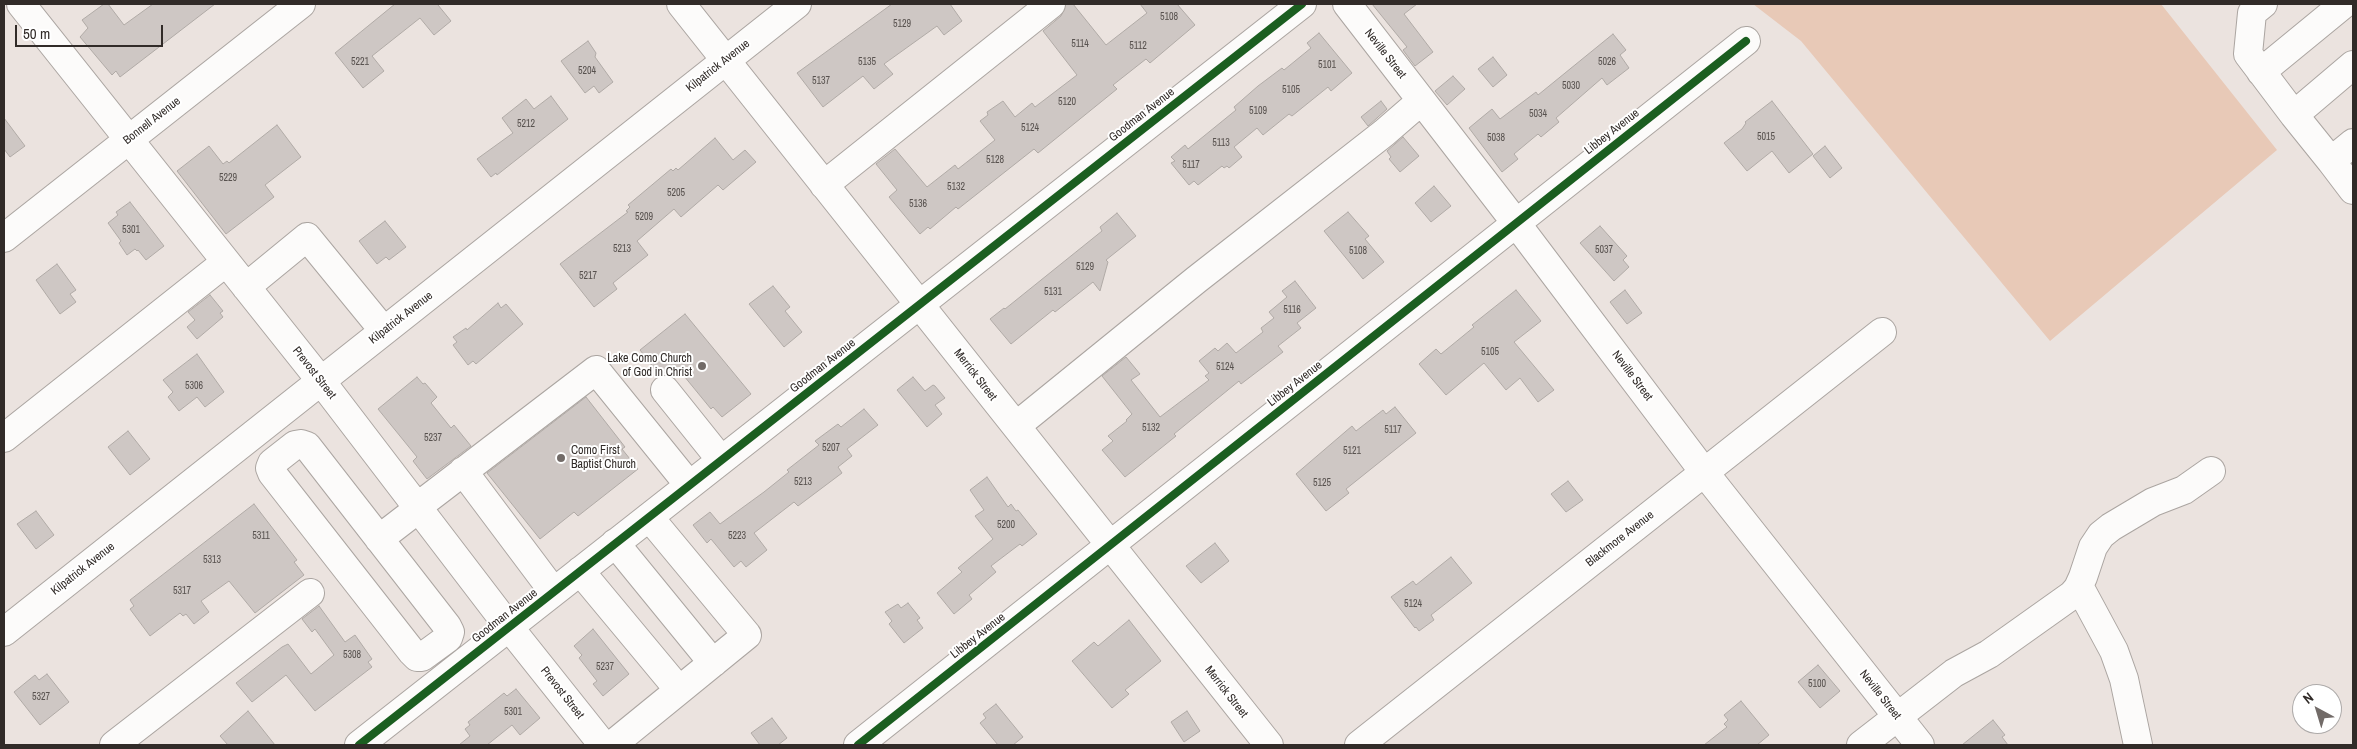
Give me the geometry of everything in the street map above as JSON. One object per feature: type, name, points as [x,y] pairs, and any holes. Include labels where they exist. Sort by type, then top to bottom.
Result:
[{"type":"street","name":"Prevost Street","points":[[21,4],[321,381],[509,627],[603,745]]},
{"type":"street","name":"Bonnell Avenue","points":[[4,238],[301,4]]},
{"type":"street","name":"Merrick Street","points":[[681,4],[1268,745]]},
{"type":"street","name":"Kilpatrick Avenue","points":[[4,632],[798,4]]},
{"type":"street","points":[[824,184],[1051,4]]},
{"type":"street","name":"Goodman Avenue","points":[[359,745],[1302,4]]},
{"type":"street","name":"Neville Street","points":[[1346,4],[1516,223],[1704,472],[1920,745]]},
{"type":"street","points":[[2263,4],[2252,13],[2248,54],[2353,190]]},
{"type":"street","points":[[2261,72],[2344,4]]},
{"type":"street","name":"Libbey Avenue","points":[[858,745],[1746,41]]},
{"type":"street","points":[[2294,115],[2353,65]]},
{"type":"street","points":[[1016,426],[1422,101]]},
{"type":"street","points":[[2331,161],[2353,143]]},
{"type":"street","points":[[246,286],[307,237],[384,331]]},
{"type":"street","points":[[4,438],[226,262]]},
{"type":"street","name":"Blackmore Avenue","points":[[1359,745],[1882,332]]},
{"type":"street","points":[[379,539],[463,471],[596,370],[689,485]]},
{"type":"street","points":[[665,390],[721,460]]},
{"type":"street","points":[[262,427],[284,454]]},
{"type":"street","points":[[295,445],[307,446],[379,539],[450,632],[448,638],[422,657],[417,657],[412,652],[272,473],[270,468],[272,463],[295,445]]},
{"type":"street","points":[[463,471],[553,592]]},
{"type":"street","points":[[1861,745],[1954,673],[1989,654],[2072,595],[2079,586],[2093,547],[2101,535],[2153,502],[2193,485],[2211,471]]},
{"type":"street","points":[[612,745],[747,635],[649,517]]},
{"type":"street","points":[[615,544],[713,663]]},
{"type":"street","points":[[580,571],[679,690]]},
{"type":"street","points":[[2079,586],[2114,651],[2124,679],[2138,745]]},
{"type":"street","points":[[114,745],[310,593]]},
{"type":"street","points":[[429,651],[448,675]]},
{"type":"shaded area","points":[[1753,4],[2161,4],[2277,150],[2050,341],[1801,41]]},
{"type":"building","points":[[104,4],[108,4],[124,25],[153,4],[215,4],[120,77],[116,71],[112,75],[80,37],[88,28],[82,20]]},
{"type":"building","points":[[395,4],[439,4],[451,21],[434,35],[420,18],[372,56],[384,71],[363,88],[335,53]]},
{"type":"building","points":[[892,4],[950,4],[962,21],[944,35],[937,26],[884,64],[893,74],[874,89],[863,76],[823,107],[797,73]]},
{"type":"building","points":[[1066,4],[1073,4],[1106,45],[1147,13],[1140,4],[1177,4],[1195,25],[1150,63],[1146,59],[1113,85],[1117,89],[1038,153],[1034,149],[958,209],[956,207],[930,229],[928,227],[920,234],[889,197],[897,190],[876,164],[895,149],[927,187],[955,165],[958,169],[995,140],[980,121],[988,115],[987,112],[1003,101],[1015,117],[1032,103],[1035,107],[1077,75],[1043,31],[1061,16]]},
{"type":"building","points":[[1372,4],[1417,4],[1404,14],[1433,52],[1415,66],[1403,50],[1407,47]]},
{"type":"building","points":[[1319,33],[1352,73],[1331,91],[1328,87],[1292,116],[1289,114],[1263,135],[1257,128],[1234,147],[1242,157],[1229,168],[1222,166],[1198,185],[1194,181],[1189,185],[1171,163],[1175,161],[1171,157],[1185,145],[1188,149],[1236,110],[1234,107],[1258,86],[1282,68],[1284,70],[1311,48],[1307,43]]},
{"type":"building","points":[[1613,34],[1626,50],[1620,55],[1629,68],[1607,85],[1602,78],[1556,118],[1559,122],[1541,137],[1538,134],[1514,154],[1518,159],[1502,172],[1469,128],[1492,109],[1500,119],[1536,92],[1538,95]]},
{"type":"building","points":[[588,41],[596,53],[595,57],[613,82],[599,93],[594,86],[585,93],[561,61]]},
{"type":"building","points":[[1493,57],[1507,75],[1493,87],[1478,69]]},
{"type":"building","points":[[1453,76],[1465,89],[1447,105],[1435,91]]},
{"type":"building","points":[[551,96],[568,119],[497,175],[496,173],[491,177],[477,159],[513,133],[502,118],[526,99],[534,109]]},
{"type":"building","points":[[1381,101],[1387,109],[1368,126],[1361,117]]},
{"type":"building","points":[[1772,101],[1813,154],[1789,173],[1772,151],[1747,171],[1724,143],[1742,129],[1745,122]]},
{"type":"building","points":[[4,118],[25,146],[10,157],[4,149]]},
{"type":"building","points":[[277,125],[301,157],[265,185],[274,197],[226,234],[177,171],[209,146],[223,164],[227,161],[229,163]]},
{"type":"building","points":[[1403,137],[1419,156],[1400,172],[1389,159],[1391,157],[1387,151]]},
{"type":"building","points":[[715,138],[733,160],[745,150],[756,162],[723,190],[718,185],[681,217],[674,209],[637,241],[648,255],[613,283],[617,289],[594,307],[560,264],[628,212],[626,211],[630,207],[628,205],[671,169],[673,171],[676,168],[678,170]]},
{"type":"building","points":[[1825,146],[1842,168],[1830,178],[1813,156]]},
{"type":"building","points":[[1434,186],[1451,206],[1431,222],[1415,203]]},
{"type":"building","points":[[130,202],[164,246],[146,260],[135,249],[127,255],[119,243],[121,241],[108,223],[118,215],[116,212]]},
{"type":"building","points":[[1348,212],[1369,236],[1365,239],[1384,262],[1363,279],[1324,231]]},
{"type":"building","points":[[1117,213],[1136,236],[1106,260],[1108,262],[1100,291],[1093,282],[1055,312],[1053,310],[1011,344],[990,319],[1102,231],[1100,227]]},
{"type":"building","points":[[385,221],[406,247],[389,260],[386,257],[377,264],[359,241]]},
{"type":"building","points":[[1600,226],[1627,256],[1623,260],[1629,267],[1614,281],[1580,243]]},
{"type":"building","points":[[57,264],[76,290],[70,294],[76,302],[60,314],[36,280]]},
{"type":"building","points":[[1295,281],[1316,308],[1297,323],[1301,328],[1278,346],[1283,352],[1241,384],[1239,381],[1125,477],[1102,450],[1113,441],[1108,436],[1127,421],[1132,414],[1102,376],[1126,357],[1140,374],[1131,380],[1160,417],[1209,380],[1205,376],[1209,373],[1199,361],[1215,348],[1218,351],[1227,343],[1236,353],[1263,332],[1261,328],[1274,318],[1269,312],[1287,297],[1282,291]]},
{"type":"building","points":[[773,286],[790,307],[785,311],[802,332],[784,347],[749,304]]},
{"type":"building","points":[[1516,290],[1541,321],[1514,342],[1554,390],[1538,402],[1520,378],[1506,390],[1484,363],[1446,395],[1419,364],[1436,349],[1441,354],[1474,327],[1472,325]]},
{"type":"building","points":[[1625,290],[1642,313],[1627,324],[1610,302]]},
{"type":"building","points":[[210,295],[223,311],[220,313],[223,317],[197,339],[187,327],[195,320],[188,312]]},
{"type":"building","points":[[498,303],[501,308],[506,304],[523,324],[476,364],[473,361],[468,365],[453,345],[457,342],[453,337],[466,328],[467,330]]},
{"type":"building","name":"Lake Como Church of God in Christ","points":[[685,314],[751,394],[722,417],[713,407],[711,409],[675,365],[660,376],[640,350]]},
{"type":"building","points":[[197,354],[224,392],[205,407],[197,397],[179,411],[168,397],[173,392],[163,380]]},
{"type":"building","points":[[417,377],[437,397],[431,403],[451,428],[454,425],[471,446],[427,479],[413,461],[417,457],[378,409]]},
{"type":"building","points":[[913,377],[925,391],[933,385],[945,398],[935,405],[942,414],[927,427],[897,390]]},
{"type":"building","name":"Como First Baptist Church","points":[[586,397],[625,447],[622,449],[638,469],[578,516],[574,512],[540,539],[487,473]]},
{"type":"building","points":[[1395,407],[1416,433],[1346,489],[1349,493],[1326,511],[1296,474],[1352,426],[1356,431],[1383,410],[1386,414]]},
{"type":"building","points":[[864,409],[878,425],[847,449],[852,456],[838,467],[842,473],[798,506],[794,502],[754,533],[767,550],[746,567],[741,561],[734,567],[711,539],[707,543],[693,525],[710,512],[720,524],[789,472],[787,470],[819,445],[815,441],[838,424],[841,427]]},
{"type":"building","points":[[128,431],[150,459],[130,475],[108,447]]},
{"type":"building","points":[[987,477],[1008,507],[1011,504],[1016,511],[1018,510],[1037,534],[991,566],[996,572],[969,595],[972,599],[954,614],[937,593],[962,572],[958,568],[993,539],[975,516],[984,510],[970,490]]},
{"type":"building","points":[[1568,481],[1583,500],[1566,512],[1551,494]]},
{"type":"building","points":[[254,504],[297,560],[294,562],[304,575],[255,613],[229,581],[201,601],[209,612],[194,624],[186,614],[183,616],[180,613],[150,636],[130,609],[134,606],[130,600]]},
{"type":"building","points":[[36,511],[54,535],[36,549],[17,524]]},
{"type":"building","points":[[1215,543],[1229,561],[1201,583],[1186,566]]},
{"type":"building","points":[[1451,557],[1472,583],[1431,615],[1434,620],[1419,631],[1391,597],[1413,581],[1416,585]]},
{"type":"building","points":[[908,603],[920,618],[917,620],[923,628],[904,643],[889,624],[892,621],[885,612],[898,604],[901,608]]},
{"type":"building","points":[[319,606],[345,642],[355,635],[372,659],[368,662],[372,667],[315,711],[286,675],[252,702],[236,683],[282,647],[288,644],[311,674],[334,655],[315,629],[312,632],[302,619]]},
{"type":"building","points":[[1129,620],[1161,661],[1125,690],[1129,694],[1112,708],[1072,661],[1094,642],[1098,646]]},
{"type":"building","points":[[593,629],[629,674],[603,696],[593,684],[597,681],[579,658],[582,655],[574,646]]},
{"type":"building","points":[[1818,665],[1840,691],[1820,708],[1798,682]]},
{"type":"building","points":[[47,674],[69,702],[40,725],[14,692],[35,675],[39,680]]},
{"type":"building","points":[[516,689],[540,718],[520,735],[512,725],[487,745],[459,745],[470,736],[465,729],[470,725],[468,722],[504,693],[507,696]]},
{"type":"building","points":[[1741,701],[1769,735],[1757,745],[1704,745],[1727,727],[1724,724],[1728,720],[1724,715]]},
{"type":"building","points":[[996,704],[1023,737],[1013,745],[998,745],[980,723],[986,718],[983,714]]},
{"type":"building","points":[[248,711],[275,745],[228,745],[220,736]]},
{"type":"building","points":[[1187,711],[1200,731],[1184,742],[1171,722]]},
{"type":"building","points":[[772,718],[787,738],[778,745],[760,745],[751,733]]},
{"type":"building","points":[[1993,720],[2005,735],[2002,737],[2008,745],[1962,745]]},
{"type":"cycle path","points":[[359,745],[1302,4]]},
{"type":"cycle path","points":[[858,745],[1746,41]]},
{"type":"place","name":"Lake Como Church of God in Christ","points":[[702,366]]},
{"type":"place","name":"Como First Baptist Church","points":[[561,458]]}]
